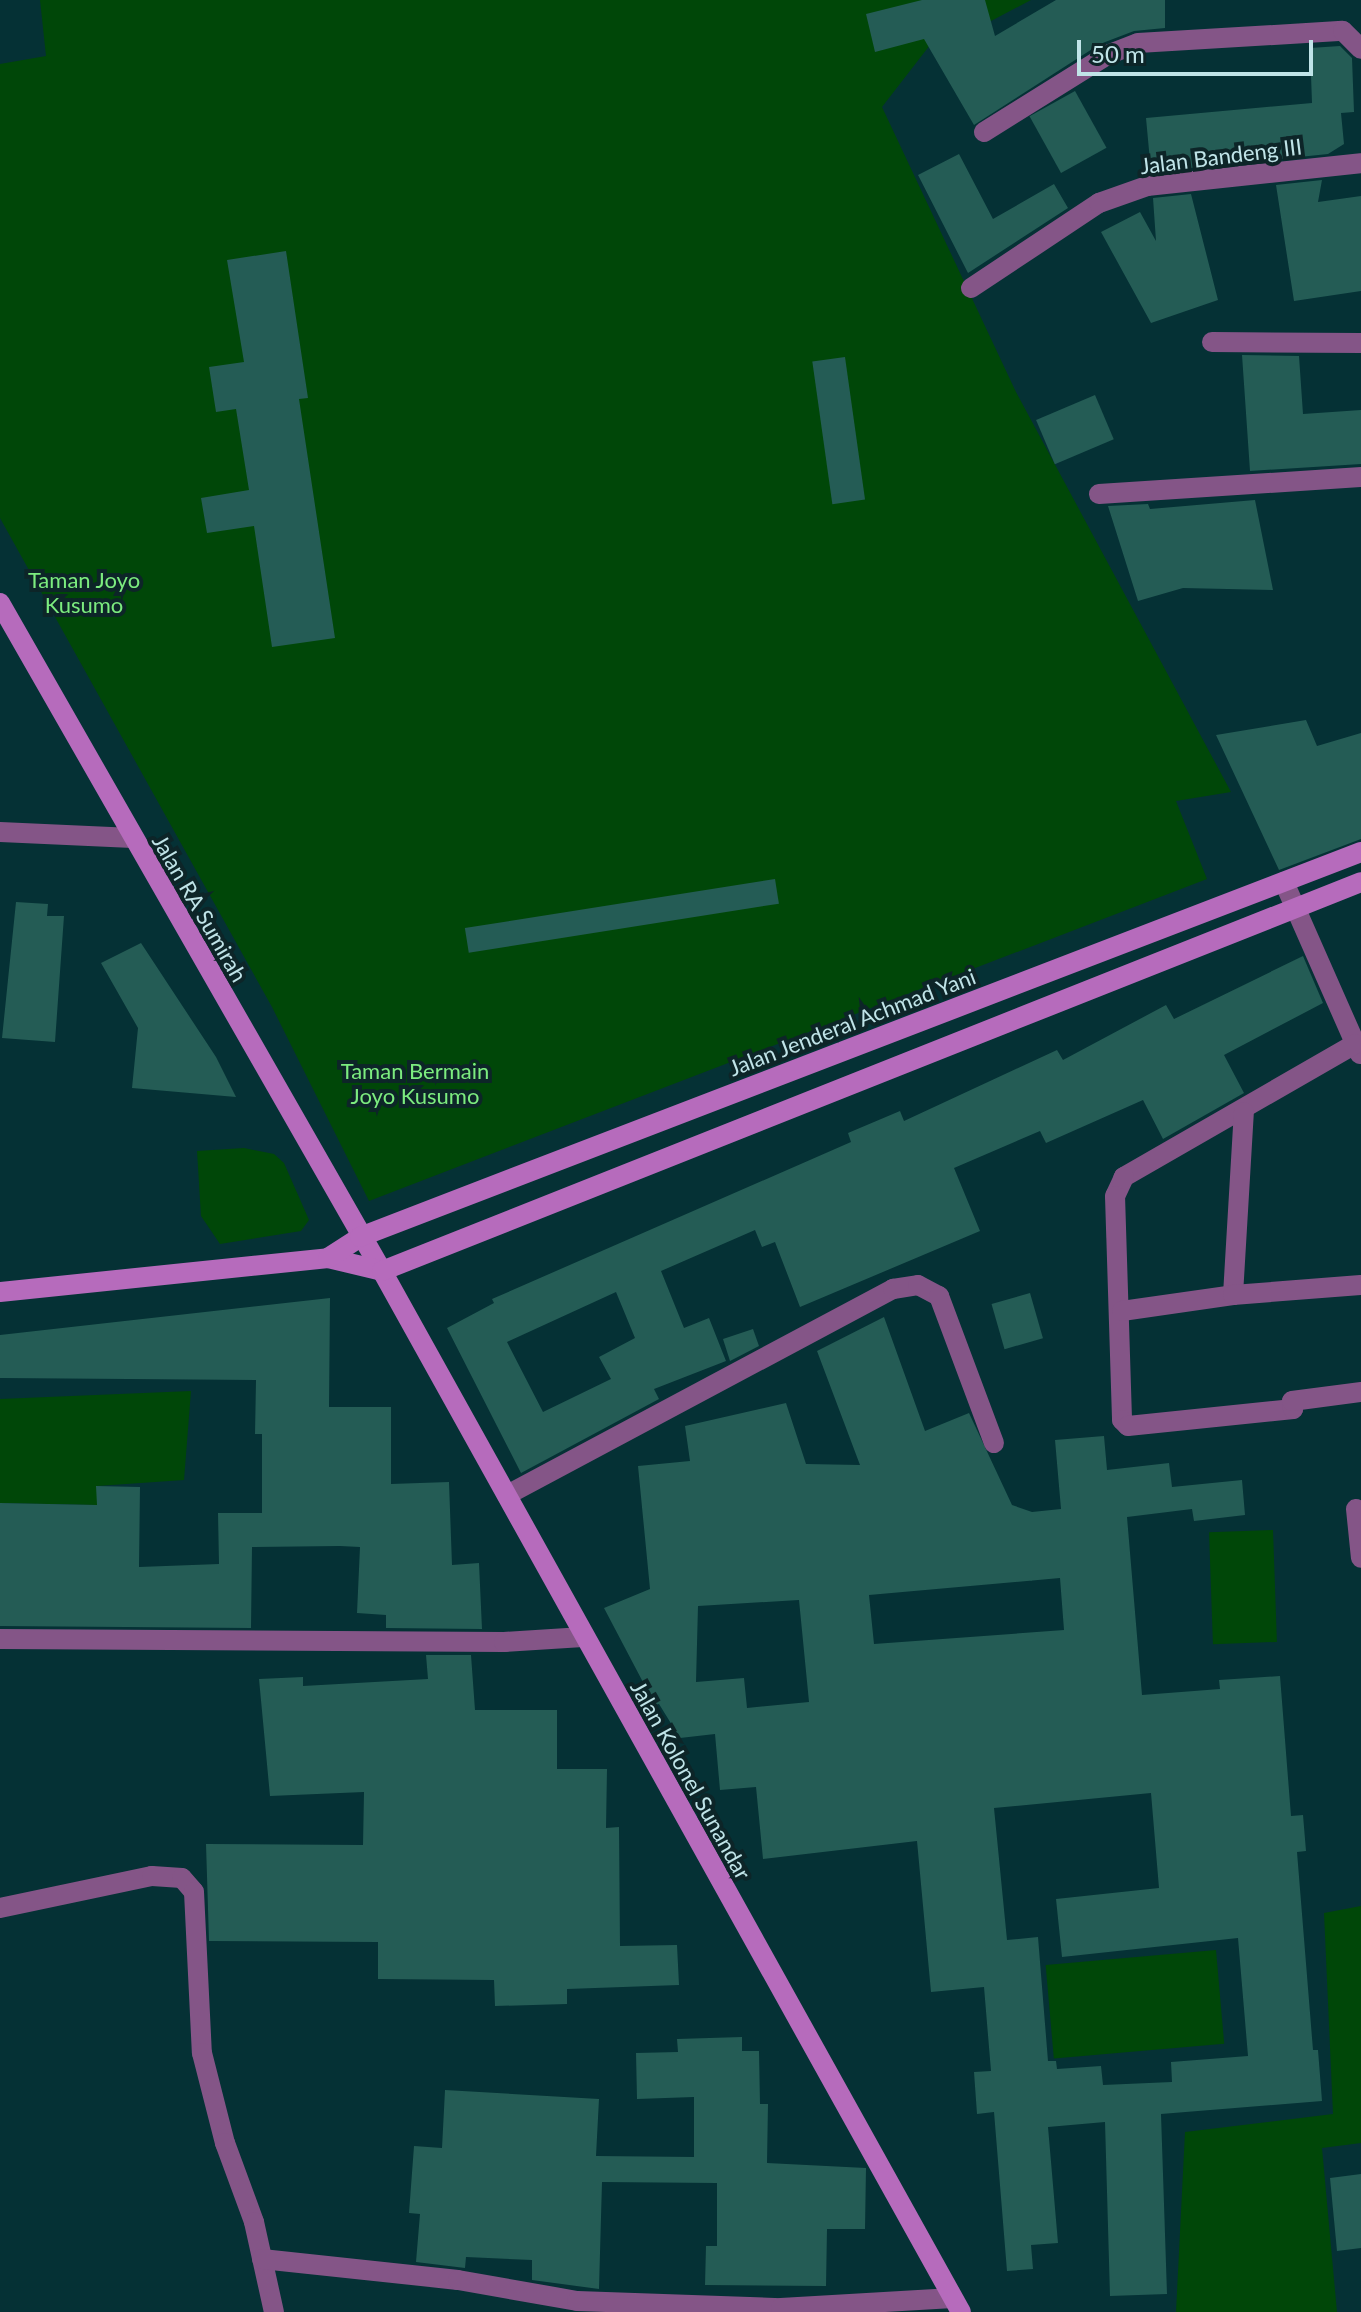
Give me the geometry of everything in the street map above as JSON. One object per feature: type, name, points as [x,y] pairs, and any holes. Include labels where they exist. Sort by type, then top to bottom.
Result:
[{"type":"main road","name":"Jalan RA Sumirah","points":[[0,603],[382,1271]]},
{"type":"main road","name":"Jalan Jenderal Achmad Yani","points":[[328,1258],[360,1237],[1361,852]]},
{"type":"main road","points":[[0,1292],[328,1258],[382,1271],[1361,882]]},
{"type":"main road","name":"Jalan Kolonel Sunandar","points":[[382,1271],[957,2305]]},
{"type":"street","points":[[984,132],[1107,55],[1138,43],[1343,31],[1361,49]]},
{"type":"street","name":"Jalan Bandeng III","points":[[971,288],[1099,203],[1147,186],[1361,163]]},
{"type":"street","points":[[1212,342],[1361,343]]},
{"type":"street","points":[[1099,494],[1361,477]]},
{"type":"street","points":[[0,832],[133,838]]},
{"type":"street","points":[[1284,882],[1293,910],[1358,1050],[1124,1177],[1116,1187],[1122,1311],[1122,1420],[1128,1426],[1293,1409],[1292,1401],[1361,1392]]},
{"type":"street","points":[[1233,1295],[1244,1112]]},
{"type":"street","points":[[507,1495],[893,1289],[918,1285],[939,1296],[994,1443]]},
{"type":"street","points":[[1122,1311],[1233,1295],[1361,1285]]},
{"type":"street","points":[[1356,1509],[1361,1558]]},
{"type":"street","points":[[0,1639],[504,1642],[583,1637]]},
{"type":"street","points":[[0,1908],[152,1876],[182,1878],[194,1892],[202,2053],[262,2259],[274,2312]]},
{"type":"street","points":[[262,2259],[458,2280],[577,2301],[781,2310],[957,2305]]},
{"type":"green space","points":[[40,0],[1031,0],[991,21],[937,36],[882,107],[1016,392],[1231,792],[1176,801],[1207,879],[369,1201],[272,1007],[0,518],[0,64],[46,56]]},
{"type":"green space","points":[[244,1148],[274,1154],[284,1163],[309,1220],[301,1231],[220,1244],[201,1216],[197,1151]]},
{"type":"green space","points":[[191,1391],[184,1480],[97,1486],[97,1505],[0,1503],[0,1399]]},
{"type":"green space","points":[[1273,1530],[1277,1642],[1213,1644],[1209,1532]]},
{"type":"green space","points":[[1361,1906],[1361,2143],[1322,2148],[1337,2312],[1176,2312],[1185,2132],[1333,2114],[1324,1913]]},
{"type":"green space","points":[[1216,1950],[1224,2044],[1054,2059],[1046,1965]]},
{"type":"building","points":[[922,0],[985,0],[995,36],[1056,0],[1165,0],[1165,28],[1134,31],[1100,44],[974,125],[924,39],[875,52],[866,14]]},
{"type":"building","points":[[1340,46],[1352,58],[1354,112],[1341,113],[1344,144],[1328,154],[1151,172],[1146,118],[1312,103],[1310,48]]},
{"type":"building","points":[[1075,91],[1107,148],[1061,173],[1030,116]]},
{"type":"building","points":[[959,154],[993,219],[1054,184],[1068,208],[968,273],[918,175]]},
{"type":"building","points":[[1322,180],[1318,202],[1361,196],[1361,291],[1294,301],[1276,185]]},
{"type":"building","points":[[1191,194],[1218,300],[1151,323],[1101,232],[1140,212],[1156,241],[1153,198]]},
{"type":"building","points":[[286,251],[308,398],[299,399],[335,638],[272,647],[254,526],[207,533],[201,498],[249,490],[236,409],[216,412],[209,367],[244,362],[227,260]]},
{"type":"building","points":[[1242,355],[1299,356],[1303,414],[1361,410],[1361,464],[1250,471]]},
{"type":"building","points":[[845,357],[865,500],[832,504],[812,362]]},
{"type":"building","points":[[1095,395],[1114,439],[1055,464],[1036,420]]},
{"type":"building","points":[[1255,500],[1273,590],[1183,588],[1138,601],[1108,506],[1148,504],[1150,509]]},
{"type":"building","points":[[1306,720],[1317,746],[1361,733],[1361,839],[1279,870],[1216,735]]},
{"type":"building","points":[[775,879],[779,904],[469,953],[465,928]]},
{"type":"building","points":[[16,902],[48,904],[47,916],[64,916],[55,1042],[2,1038]]},
{"type":"building","points":[[141,943],[216,1057],[236,1097],[132,1088],[138,1028],[101,963]]},
{"type":"building","points":[[1303,956],[1323,1003],[1224,1055],[1244,1093],[1163,1139],[1143,1100],[1046,1143],[1040,1131],[954,1168],[980,1231],[800,1307],[775,1242],[762,1247],[755,1230],[661,1271],[684,1328],[709,1318],[726,1361],[654,1389],[659,1399],[521,1473],[447,1328],[494,1303],[492,1299],[851,1142],[848,1133],[900,1111],[904,1121],[1057,1050],[1063,1060],[1166,1005],[1174,1019]],"holes":[[[616,1292],[635,1338],[599,1357],[611,1379],[543,1412],[507,1342]]]},
{"type":"building","points":[[1030,1293],[1043,1338],[1005,1349],[992,1304]]},
{"type":"building","points":[[330,1298],[329,1407],[391,1407],[391,1484],[449,1482],[452,1565],[479,1563],[482,1629],[386,1628],[386,1615],[357,1613],[360,1547],[340,1546],[252,1547],[251,1628],[0,1626],[0,1503],[97,1505],[96,1486],[140,1487],[139,1567],[219,1564],[218,1513],[262,1513],[262,1434],[255,1434],[256,1380],[0,1378],[0,1335]]},
{"type":"building","points":[[884,1317],[925,1431],[969,1413],[1012,1505],[1032,1512],[1061,1509],[1055,1440],[1104,1436],[1107,1470],[1169,1463],[1172,1487],[1242,1480],[1245,1515],[1194,1521],[1192,1509],[1127,1517],[1142,1695],[1220,1689],[1219,1680],[1280,1676],[1291,1816],[1303,1815],[1306,1851],[1297,1852],[1313,2050],[1318,2050],[1322,2101],[1161,2114],[1167,2294],[1110,2296],[1105,2122],[1048,2127],[1058,2243],[1031,2245],[1033,2269],[1007,2271],[994,2112],[977,2114],[974,2072],[991,2071],[984,1987],[931,1992],[917,1841],[763,1859],[756,1787],[720,1790],[715,1734],[680,1738],[659,1704],[655,1705],[604,1608],[650,1589],[638,1466],[690,1461],[685,1426],[786,1403],[806,1464],[860,1465],[817,1351]],"holes":[[[1060,1578],[1064,1630],[874,1644],[869,1595]],[[799,1600],[809,1702],[747,1708],[744,1678],[696,1682],[698,1606]],[[1151,1793],[1159,1888],[1056,1899],[1062,1957],[1238,1938],[1248,2056],[1171,2062],[1172,2082],[1103,2085],[1101,2066],[1057,2069],[1056,2061],[1048,2061],[1038,1937],[1007,1940],[994,1808]]]},
{"type":"building","points":[[753,1329],[759,1346],[730,1361],[723,1339]]},
{"type":"building","points":[[426,1655],[471,1655],[475,1710],[557,1710],[557,1769],[607,1769],[606,1828],[619,1827],[620,1946],[677,1945],[679,1985],[567,1989],[567,2004],[495,2006],[494,1980],[378,1979],[378,1942],[209,1941],[206,1844],[363,1845],[364,1792],[270,1796],[259,1679],[303,1677],[303,1686],[428,1679]]},
{"type":"building","points":[[742,2037],[742,2051],[759,2051],[760,2104],[768,2104],[767,2163],[866,2168],[865,2229],[827,2229],[826,2286],[705,2285],[706,2246],[717,2246],[717,2183],[602,2182],[599,2289],[532,2280],[532,2260],[466,2257],[465,2268],[416,2262],[420,2214],[409,2213],[414,2146],[442,2148],[445,2090],[599,2099],[596,2156],[694,2157],[694,2097],[637,2099],[636,2053],[678,2052],[677,2039]]},
{"type":"building","points":[[1361,2174],[1361,2248],[1337,2251],[1330,2178]]},
{"type":"park label","name":"Taman Joyo Kusumo","points":[[84,592]]},
{"type":"park label","name":"Taman Bermain Joyo Kusumo","points":[[415,1082]]}]
